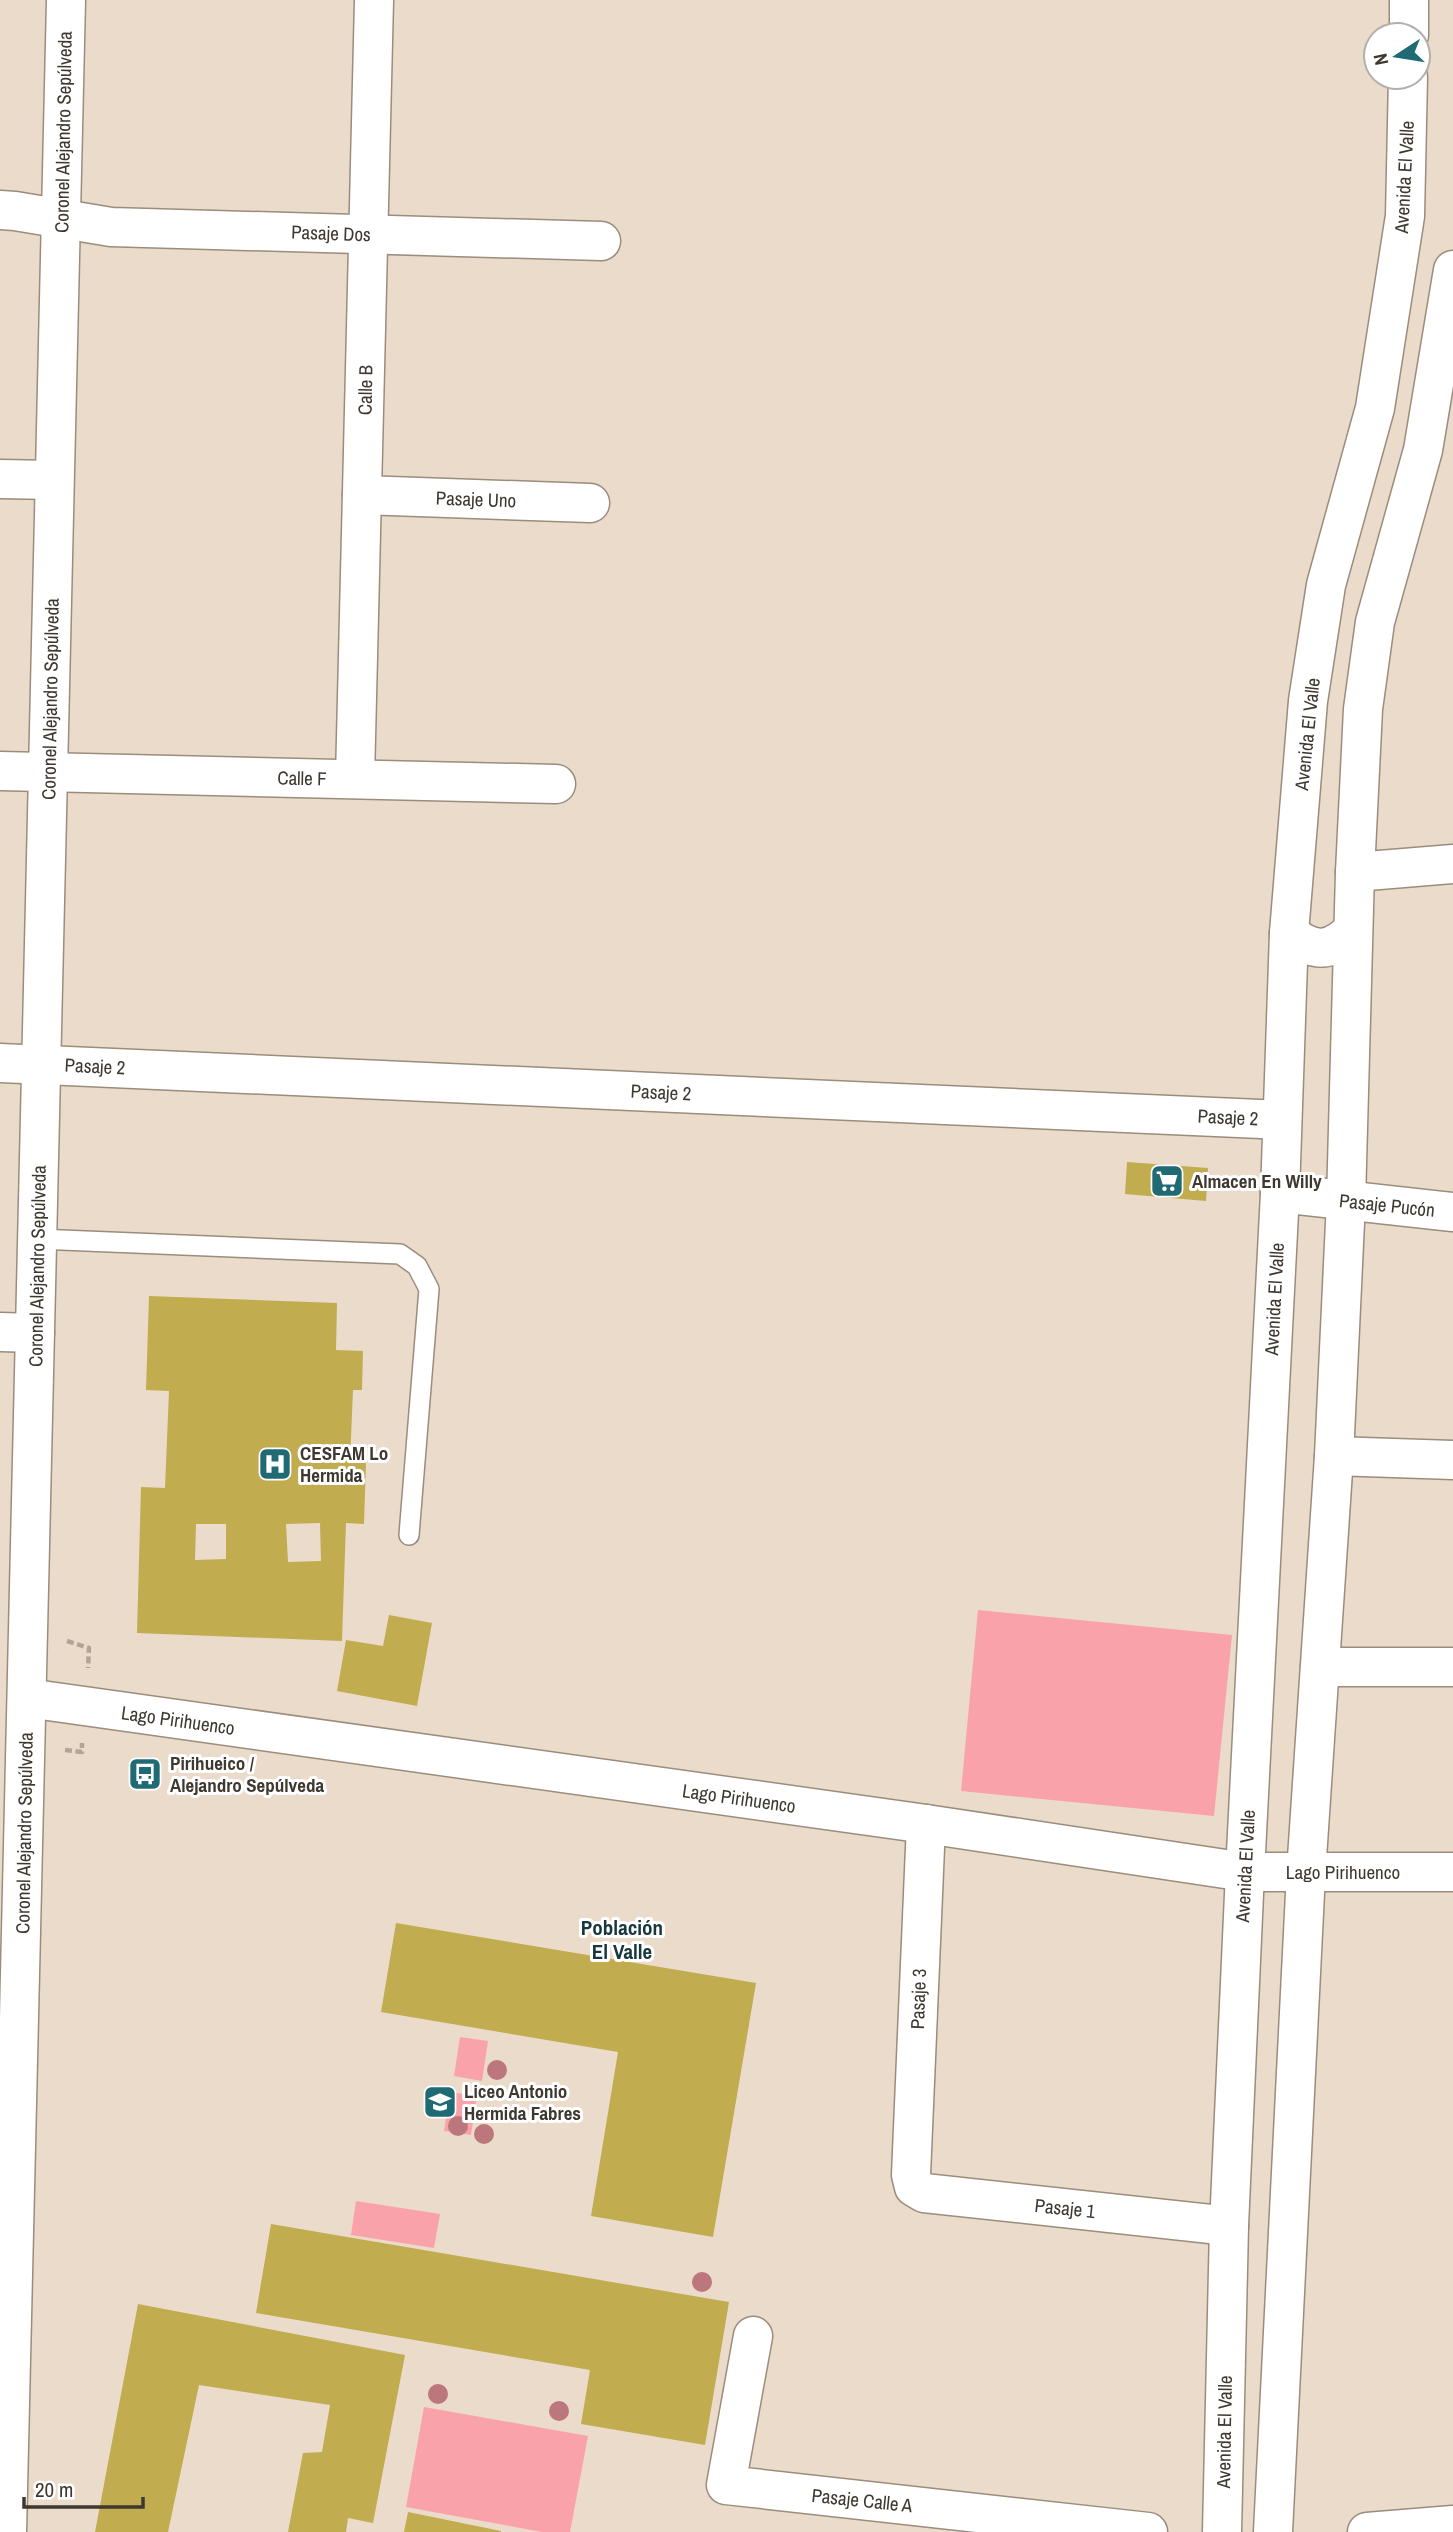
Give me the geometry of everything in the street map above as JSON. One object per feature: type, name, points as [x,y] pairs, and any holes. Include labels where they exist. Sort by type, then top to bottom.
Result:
[{"type":"street","name":"Coronel Alejandro Sepúlveda","points":[[7,2532],[7,2289],[27,1698],[18,1332],[37,1239],[66,0]]},
{"type":"street","name":"Calle B","points":[[355,779],[374,0]]},
{"type":"street","points":[[1409,0],[1409,21]]},
{"type":"street","name":"Avenida El Valle","points":[[1222,2532],[1229,2227],[1280,1193],[1289,933],[1308,701],[1326,585],[1374,408],[1405,216],[1408,91]]},
{"type":"street","name":"Pasaje Dos","points":[[0,211],[111,227],[601,241]]},
{"type":"street","points":[[1273,2532],[1306,1873],[1334,1456],[1363,709],[1375,622],[1423,450],[1453,270]]},
{"type":"street","points":[[0,479],[54,481]]},
{"type":"street","name":"Pasaje Uno","points":[[362,495],[590,503]]},
{"type":"street","name":"Calle F","points":[[0,771],[556,784]]},
{"type":"street","points":[[1355,872],[1453,864]]},
{"type":"street","points":[[1289,933],[1300,943],[1314,948],[1329,947],[1343,941],[1353,930]]},
{"type":"street","name":"Pasaje 2","points":[[0,1063],[1281,1120]]},
{"type":"street","name":"Pasaje Pucón","points":[[1280,1193],[1453,1212]]},
{"type":"street","points":[[1334,1456],[1453,1460]]},
{"type":"street","points":[[1320,1667],[1453,1667]]},
{"type":"street","name":"Lago Pirihuenco","points":[[27,1698],[1245,1871],[1453,1872]]},
{"type":"street","name":"Pasaje 3","points":[[911,2175],[926,1824]]},
{"type":"street","name":"Pasaje 1","points":[[911,2175],[914,2187],[925,2193],[1229,2227]]},
{"type":"street","name":"Pasaje Calle A","points":[[753,2336],[726,2485],[1148,2532]]},
{"type":"street","points":[[1367,2532],[1453,2525]]},
{"type":"lane","points":[[37,1239],[400,1254],[417,1266],[429,1289],[409,1535]]},
{"type":"shaded area","points":[[978,1610],[1232,1635],[1214,1816],[961,1791]]},
{"type":"shaded area","points":[[460,2037],[488,2041],[482,2081],[454,2076]]},
{"type":"shaded area","points":[[450,2092],[477,2096],[471,2135],[444,2131]]},
{"type":"shaded area","points":[[356,2201],[440,2214],[434,2248],[351,2235]]},
{"type":"shaded area","points":[[424,2407],[588,2436],[570,2532],[542,2532],[406,2507]]},
{"type":"building","name":"Almacen En Willy","points":[[1127,1162],[1208,1168],[1206,1201],[1125,1194]]},
{"type":"building","points":[[149,1296],[337,1303],[336,1350],[363,1351],[362,1390],[353,1390],[350,1462],[366,1462],[364,1524],[346,1523],[342,1641],[137,1633],[141,1487],[165,1488],[169,1391],[146,1390]],"holes":[[[320,1523],[321,1561],[288,1562],[286,1524]],[[196,1524],[226,1524],[226,1559],[195,1560]]]},
{"type":"building","points":[[389,1615],[432,1623],[417,1706],[337,1691],[346,1640],[383,1646]]},
{"type":"building","points":[[396,1923],[756,1983],[713,2237],[591,2216],[618,2052],[381,2012]]},
{"type":"building","points":[[271,2224],[729,2302],[705,2445],[581,2424],[590,2370],[256,2313]]},
{"type":"building","points":[[138,2304],[405,2355],[373,2523],[348,2518],[346,2532],[288,2532],[303,2453],[322,2452],[330,2405],[199,2385],[168,2532],[95,2532]]},
{"type":"building","points":[[408,2512],[501,2531],[501,2532],[404,2532]]},
{"type":"place","name":"Almacen En Willy","points":[[1167,1181]]},
{"type":"place","name":"CESFAM Lo Hermida","points":[[275,1464]]},
{"type":"place","name":"Pirihueico / Alejandro Sepúlveda","points":[[145,1774]]},
{"type":"place","name":"Liceo Antonio Hermida Fabres","points":[[440,2102]]},
{"type":"district","name":"Población El Valle","points":[[622,1939]]}]
